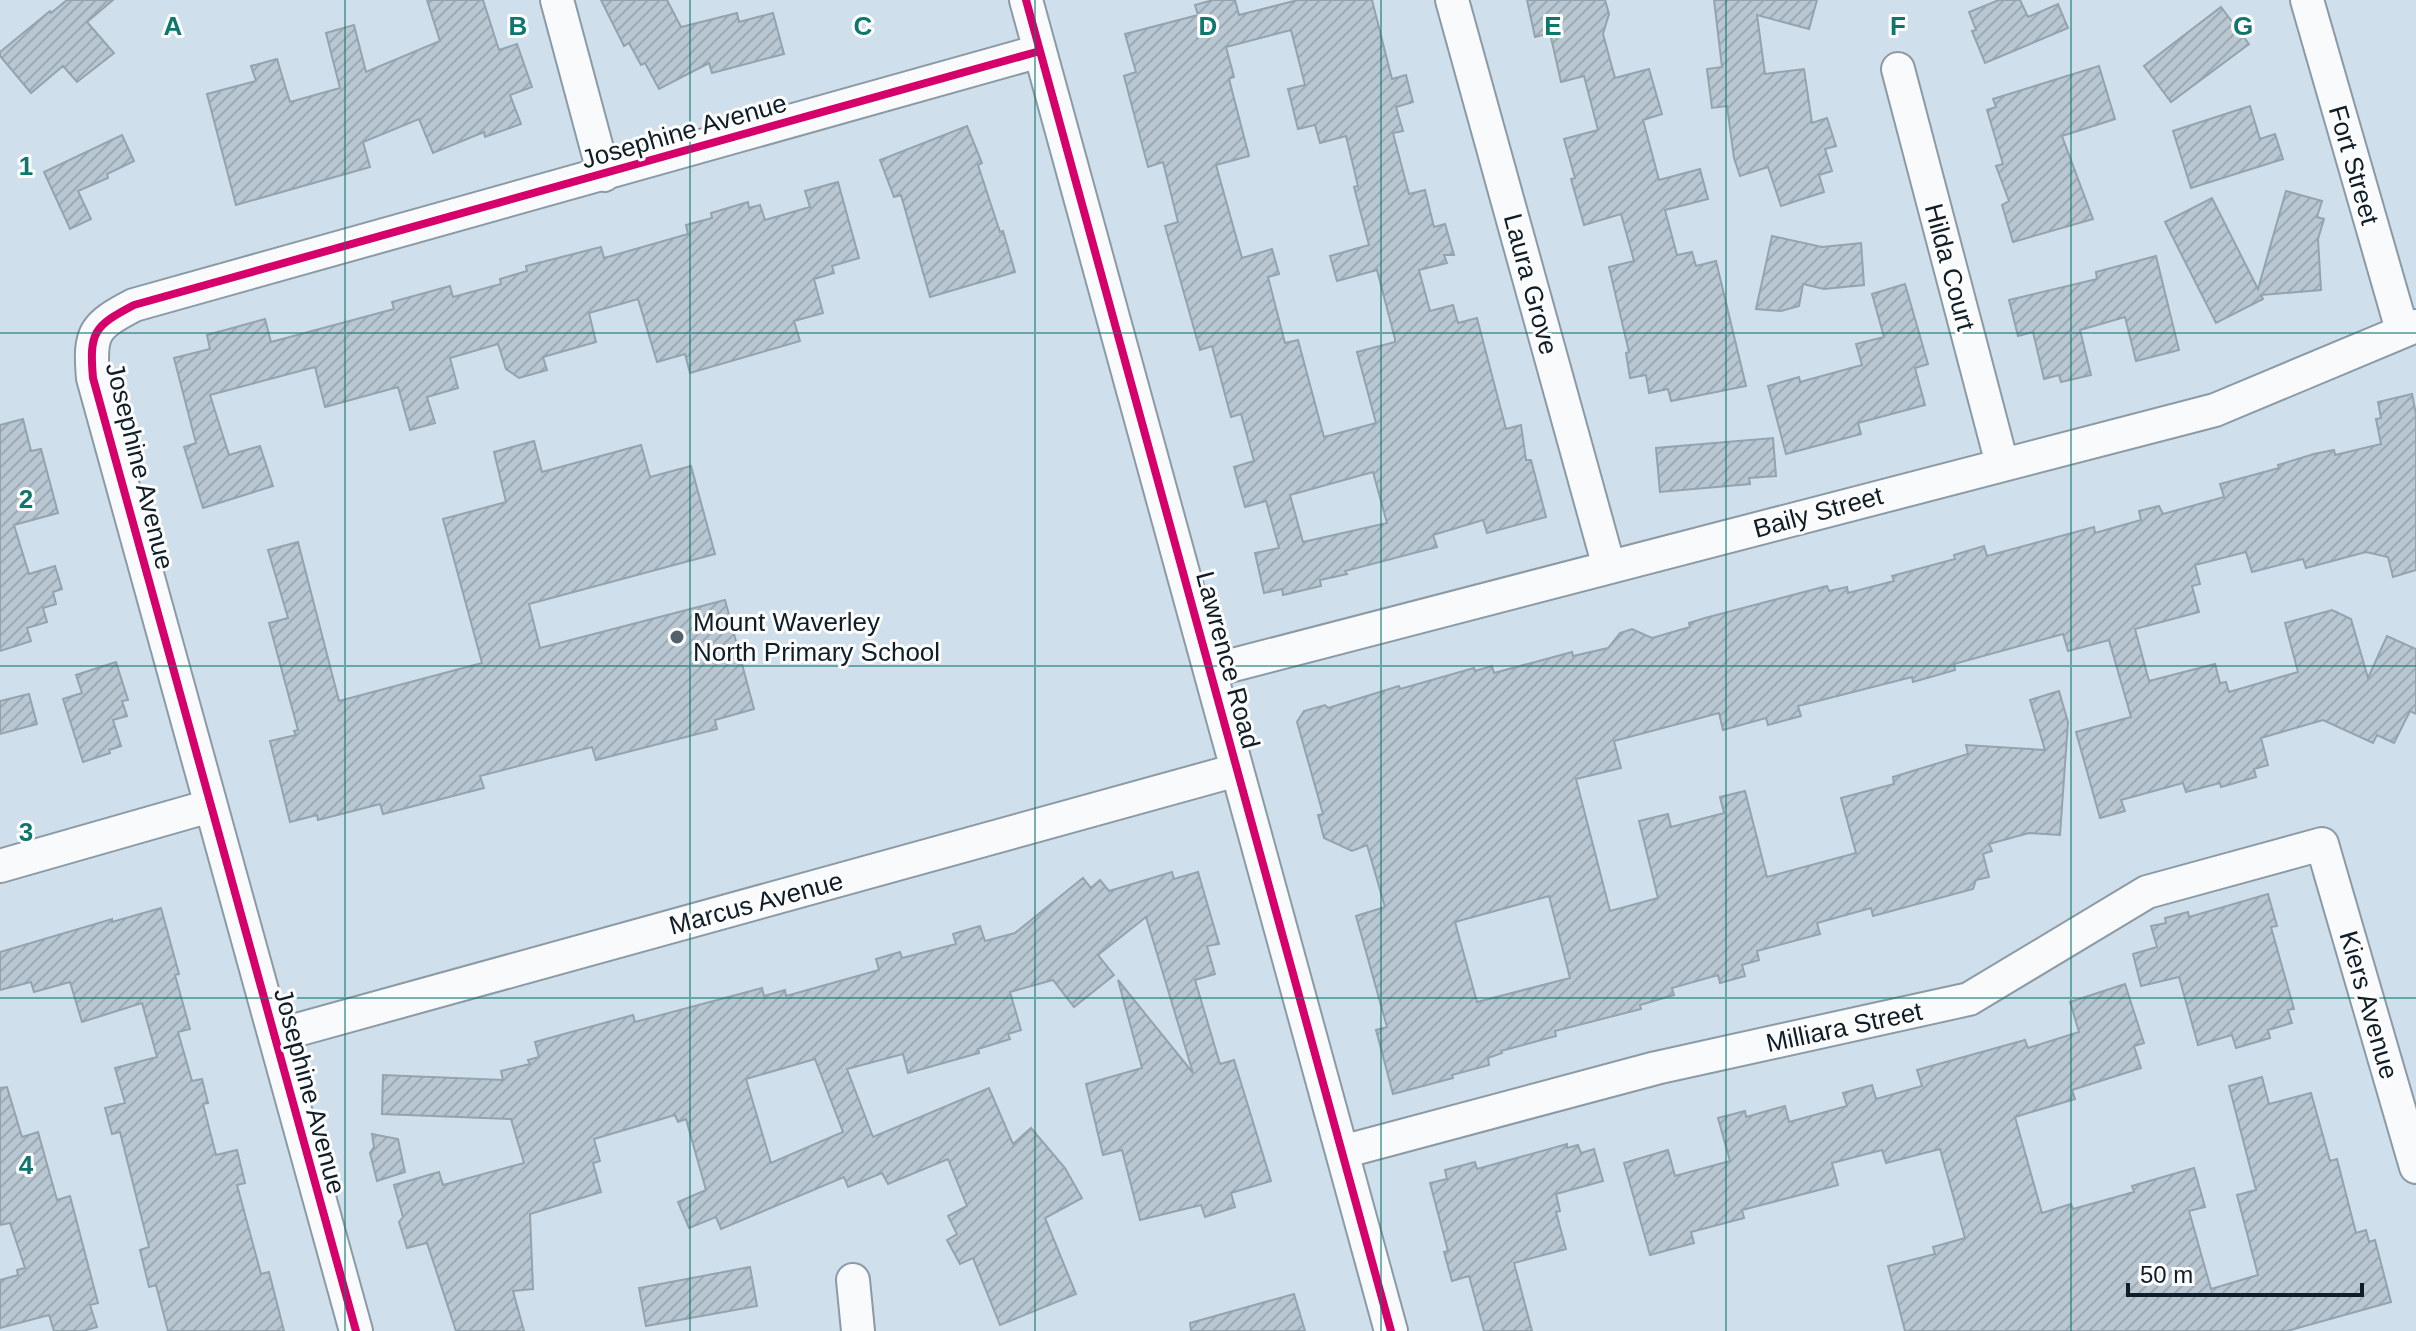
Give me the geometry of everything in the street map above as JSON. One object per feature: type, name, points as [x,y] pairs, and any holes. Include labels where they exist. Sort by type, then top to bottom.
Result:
[{"type":"street","points":[[557,0],[604,175]]},
{"type":"street","name":"Lawrence Road","points":[[1026,0],[1391,1331]]},
{"type":"street","name":"Laura Grove","points":[[1452,0],[1609,567]]},
{"type":"street","name":"Fort Street","points":[[2307,0],[2409,328]]},
{"type":"street","name":"Josephine Avenue","points":[[356,1331],[93,378],[91,353],[96,330],[111,317],[134,305],[1040,51]]},
{"type":"street","name":"Hilda Court","points":[[1898,69],[2002,464]]},
{"type":"street","name":"Baily Street","points":[[1210,671],[2215,410],[2409,328]]},
{"type":"street","name":"Marcus Avenue","points":[[275,1036],[1237,770]]},
{"type":"street","points":[[0,866],[210,806]]},
{"type":"street","name":"Milliara Street","points":[[1342,1152],[1656,1068],[1969,999],[2147,892],[2322,844]]},
{"type":"street","name":"Kiers Avenue","points":[[2322,844],[2416,1167]]},
{"type":"street","points":[[853,1280],[858,1331]]},
{"type":"building","points":[[67,0],[113,0],[87,22],[114,53],[77,82],[63,66],[31,93],[0,56],[0,52]]},
{"type":"building","points":[[427,0],[483,0],[499,50],[517,44],[532,87],[510,95],[521,124],[485,137],[484,132],[433,153],[419,119],[363,142],[370,167],[236,205],[207,94],[256,81],[251,66],[277,59],[290,102],[340,88],[326,33],[354,25],[366,72],[440,41]]},
{"type":"building","points":[[601,0],[667,0],[681,27],[737,13],[739,22],[773,13],[784,54],[712,73],[709,63],[659,89],[645,63],[641,65],[629,43],[624,46]]},
{"type":"building","points":[[1213,0],[1235,0],[1239,15],[1298,0],[1372,0],[1392,79],[1406,75],[1413,102],[1396,107],[1403,131],[1393,133],[1409,194],[1425,190],[1434,227],[1445,224],[1454,255],[1444,255],[1447,263],[1419,270],[1430,311],[1453,305],[1458,323],[1477,318],[1506,429],[1521,425],[1526,460],[1531,460],[1546,517],[1487,533],[1483,520],[1433,535],[1437,547],[1345,571],[1347,574],[1320,580],[1321,586],[1283,595],[1282,589],[1264,593],[1255,553],[1279,548],[1266,501],[1245,507],[1234,467],[1254,461],[1241,414],[1231,417],[1212,346],[1200,350],[1165,226],[1178,222],[1163,162],[1148,167],[1124,76],[1136,72],[1125,34],[1198,15],[1195,5]],"holes":[[[1291,30],[1305,85],[1288,89],[1298,129],[1315,125],[1320,143],[1346,136],[1358,186],[1354,187],[1369,245],[1330,256],[1337,281],[1377,270],[1395,339],[1395,342],[1357,352],[1376,423],[1324,437],[1298,340],[1285,343],[1268,277],[1279,274],[1272,249],[1242,258],[1216,165],[1249,156],[1229,79],[1234,77],[1226,47]],[[1373,472],[1387,523],[1303,542],[1290,495]]]},
{"type":"building","points":[[1527,0],[1605,0],[1609,14],[1603,34],[1615,78],[1649,69],[1662,114],[1643,120],[1659,180],[1700,169],[1708,199],[1665,210],[1677,255],[1692,252],[1696,266],[1716,261],[1746,386],[1671,401],[1668,389],[1649,393],[1646,375],[1630,378],[1626,353],[1629,352],[1609,267],[1634,261],[1621,214],[1584,225],[1564,139],[1598,130],[1584,76],[1561,82],[1550,33],[1535,37]]},
{"type":"building","points":[[1714,0],[1817,0],[1809,29],[1757,15],[1765,74],[1804,69],[1812,123],[1827,118],[1836,146],[1825,149],[1832,171],[1819,175],[1824,192],[1781,206],[1768,167],[1740,176],[1734,158],[1727,106],[1712,108],[1707,69],[1722,67]]},
{"type":"building","points":[[1999,0],[2020,0],[2028,17],[2058,4],[2068,28],[1985,63],[1972,31],[1976,30],[1969,12]]},
{"type":"building","points":[[2221,7],[2249,44],[2171,102],[2144,66]]},
{"type":"building","points":[[2099,66],[2115,119],[2062,136],[2093,219],[2013,242],[2002,205],[2009,201],[1996,166],[2003,164],[1987,110],[1996,107],[1993,99]]},
{"type":"building","points":[[2250,106],[2260,139],[2275,134],[2283,159],[2191,188],[2173,131]]},
{"type":"building","points":[[967,126],[982,163],[978,165],[1015,272],[930,297],[901,195],[894,197],[880,160]]},
{"type":"building","points":[[122,135],[134,161],[107,174],[108,178],[78,191],[91,219],[70,229],[44,172]]},
{"type":"building","points":[[838,182],[859,258],[832,266],[834,273],[814,279],[823,313],[794,321],[800,341],[690,373],[685,354],[657,362],[638,299],[589,313],[596,342],[543,357],[547,370],[519,378],[506,369],[498,344],[450,358],[458,388],[427,397],[435,423],[410,430],[398,387],[325,407],[315,367],[210,395],[229,455],[260,446],[273,486],[203,508],[184,447],[196,443],[174,358],[210,349],[207,335],[265,319],[271,342],[394,309],[392,302],[450,286],[453,297],[501,284],[500,279],[527,271],[526,266],[601,247],[604,258],[688,234],[686,225],[712,218],[711,213],[748,202],[749,208],[760,205],[765,220],[810,207],[805,191]]},
{"type":"building","points":[[2286,191],[2322,201],[2317,217],[2324,219],[2318,239],[2321,290],[2261,295],[2263,299],[2216,323],[2165,222],[2212,198],[2258,289]]},
{"type":"building","points":[[1772,236],[1822,247],[1861,243],[1864,285],[1824,289],[1803,284],[1799,306],[1781,311],[1756,309]]},
{"type":"building","points":[[2156,256],[2179,350],[2136,361],[2125,317],[2080,330],[2091,375],[2061,382],[2059,375],[2044,379],[2033,332],[2018,336],[2009,300],[2097,279],[2096,272]]},
{"type":"building","points":[[1905,284],[1928,364],[1915,368],[1925,405],[1858,423],[1861,434],[1786,454],[1768,386],[1799,377],[1800,382],[1862,365],[1856,344],[1884,337],[1872,294]]},
{"type":"building","points":[[2412,394],[2416,414],[2416,570],[2393,577],[2388,557],[2366,552],[2306,568],[2303,559],[2252,572],[2246,552],[2195,565],[2200,584],[2192,586],[2199,612],[2135,629],[2149,681],[2215,664],[2220,683],[2226,682],[2229,692],[2298,672],[2285,623],[2332,610],[2351,619],[2368,678],[2387,636],[2416,649],[2416,714],[2410,711],[2394,743],[2377,735],[2373,743],[2323,720],[2261,738],[2268,765],[2254,769],[2256,777],[2221,787],[2220,783],[2186,792],[2183,783],[2121,800],[2125,811],[2100,818],[2076,732],[2131,717],[2109,640],[2068,651],[2063,634],[1954,664],[1955,670],[1913,682],[1912,677],[1798,706],[1801,716],[1768,725],[1766,718],[1723,730],[1719,713],[1614,741],[1621,768],[1576,779],[1610,911],[1658,898],[1639,821],[1668,814],[1671,827],[1724,813],[1720,797],[1745,791],[1767,877],[1856,853],[1841,798],[1894,784],[1893,777],[1968,754],[1966,745],[2045,750],[2030,700],[2059,691],[2068,722],[2060,835],[2029,833],[1989,844],[1992,851],[1983,854],[1989,877],[1976,880],[1973,889],[1873,916],[1871,908],[1817,923],[1820,934],[1757,951],[1759,960],[1742,965],[1745,976],[1720,983],[1718,975],[1672,988],[1674,995],[1640,1005],[1641,1009],[1555,1031],[1556,1036],[1501,1051],[1488,1058],[1489,1065],[1393,1094],[1376,1030],[1387,1027],[1356,916],[1385,907],[1367,845],[1352,851],[1324,838],[1318,815],[1323,814],[1297,722],[1304,711],[1325,705],[1328,708],[1399,686],[1400,689],[1474,668],[1475,671],[1492,666],[1494,673],[1572,652],[1573,656],[1608,648],[1620,633],[1632,629],[1652,638],[1690,627],[1689,623],[1705,618],[1827,586],[1829,591],[1847,587],[1848,593],[1894,581],[1892,576],[1955,559],[1954,555],[1984,546],[1987,556],[2094,527],[2095,533],[2141,520],[2139,511],[2159,506],[2163,514],[2224,497],[2220,484],[2279,468],[2278,465],[2314,454],[2334,450],[2335,455],[2381,444],[2376,419],[2381,418],[2378,402]],"holes":[[[1549,896],[1570,978],[1477,1002],[1455,922]]]},
{"type":"building","points":[[23,419],[31,451],[41,449],[58,513],[14,525],[29,574],[55,566],[62,589],[53,592],[56,604],[43,608],[47,622],[27,628],[31,641],[0,651],[0,425]]},
{"type":"building","points":[[1773,438],[1776,476],[1749,478],[1750,484],[1660,492],[1656,448]]},
{"type":"building","points":[[534,441],[542,472],[641,445],[650,477],[691,466],[715,554],[529,604],[540,648],[725,600],[754,709],[715,720],[717,729],[596,760],[592,747],[480,776],[484,788],[383,814],[380,804],[318,820],[317,815],[290,822],[270,741],[296,735],[294,731],[298,730],[269,623],[288,618],[268,550],[298,542],[339,701],[482,663],[443,519],[506,502],[494,452]]},
{"type":"building","points":[[116,662],[128,700],[122,701],[127,716],[113,720],[121,746],[83,762],[63,699],[82,693],[76,675]]},
{"type":"building","points":[[29,694],[37,724],[0,734],[0,701]]},
{"type":"building","points":[[1172,872],[1174,879],[1198,872],[1219,944],[1207,946],[1215,974],[1195,980],[1220,1064],[1234,1060],[1271,1181],[1231,1193],[1235,1207],[1205,1217],[1201,1205],[1140,1220],[1122,1150],[1103,1155],[1086,1084],[1142,1068],[1118,980],[1193,1073],[1146,917],[1098,955],[1114,975],[1074,1007],[1053,980],[1010,992],[1021,1030],[1008,1034],[1010,1039],[978,1049],[979,1053],[908,1073],[903,1054],[847,1069],[873,1137],[989,1088],[1013,1144],[1031,1128],[1065,1168],[1082,1198],[1045,1218],[1076,1294],[1000,1325],[973,1258],[960,1264],[947,1240],[957,1234],[948,1216],[967,1206],[948,1159],[888,1184],[882,1173],[848,1187],[844,1177],[721,1229],[716,1217],[689,1228],[678,1202],[706,1190],[686,1119],[678,1122],[675,1115],[594,1139],[600,1161],[593,1163],[601,1192],[530,1214],[533,1289],[513,1291],[524,1331],[456,1331],[427,1243],[407,1248],[399,1222],[403,1217],[394,1185],[439,1172],[443,1185],[524,1163],[511,1119],[382,1114],[383,1075],[503,1080],[501,1071],[530,1064],[528,1060],[539,1057],[535,1042],[633,1015],[635,1022],[762,988],[764,996],[785,990],[786,996],[879,970],[876,959],[900,952],[902,958],[956,944],[953,934],[980,926],[985,941],[1015,933],[1083,878],[1091,888],[1100,880],[1109,891]],"holes":[[[815,1059],[843,1132],[771,1163],[746,1079]]]},
{"type":"building","points":[[2268,894],[2277,926],[2271,927],[2294,1009],[2288,1010],[2292,1023],[2268,1030],[2270,1038],[2236,1048],[2232,1035],[2198,1045],[2179,977],[2141,986],[2133,954],[2157,947],[2151,926],[2166,923],[2165,918],[2188,912],[2189,917]]},
{"type":"building","points":[[161,908],[190,1029],[178,1032],[192,1081],[202,1079],[208,1103],[203,1104],[216,1155],[237,1150],[245,1183],[237,1185],[261,1274],[269,1272],[284,1331],[168,1331],[156,1285],[149,1287],[140,1250],[149,1247],[120,1132],[112,1134],[105,1108],[125,1103],[115,1068],[157,1057],[142,1003],[82,1022],[70,982],[34,992],[31,982],[0,990],[0,952]]},
{"type":"building","points":[[2125,984],[2144,1043],[2134,1046],[2141,1068],[2072,1090],[2075,1099],[2015,1117],[2042,1213],[2071,1204],[2073,1209],[2134,1192],[2132,1186],[2194,1168],[2205,1207],[2189,1211],[2211,1289],[2258,1275],[2237,1195],[2256,1190],[2229,1086],[2262,1077],[2269,1104],[2311,1093],[2330,1161],[2337,1159],[2356,1233],[2366,1230],[2369,1242],[2375,1240],[2391,1302],[2287,1331],[1905,1331],[1888,1266],[1935,1254],[1933,1247],[1965,1238],[1940,1149],[1886,1163],[1882,1150],[1832,1163],[1838,1185],[1742,1210],[1744,1218],[1691,1232],[1694,1243],[1650,1255],[1624,1163],[1668,1150],[1675,1176],[1730,1161],[1718,1118],[1745,1111],[1746,1117],[1785,1106],[1789,1122],[1847,1106],[1843,1093],[1872,1085],[1876,1099],[1922,1086],[1917,1070],[2025,1040],[2028,1048],[2079,1032],[2070,1002]]},
{"type":"building","points":[[7,1087],[22,1137],[38,1132],[57,1200],[70,1196],[98,1303],[90,1305],[97,1327],[83,1331],[54,1331],[49,1315],[0,1328],[0,1280],[18,1275],[17,1270],[25,1268],[10,1223],[0,1225],[0,1088]]},
{"type":"building","points":[[372,1134],[398,1139],[405,1172],[377,1181],[370,1153],[374,1147]]},
{"type":"building","points":[[1567,1144],[1567,1148],[1578,1145],[1581,1153],[1594,1149],[1603,1181],[1556,1194],[1560,1211],[1556,1212],[1566,1249],[1514,1263],[1532,1331],[1484,1331],[1469,1276],[1452,1281],[1444,1252],[1448,1251],[1430,1183],[1447,1179],[1445,1170],[1475,1162],[1477,1169]]},
{"type":"building","points":[[750,1267],[757,1306],[646,1326],[639,1288]]},
{"type":"building","points":[[1294,1294],[1305,1331],[1191,1331],[1190,1323]]},
{"type":"cycle path","points":[[1026,0],[1391,1331]]},
{"type":"cycle path","points":[[356,1331],[93,378],[92,350],[97,332],[110,319],[134,305],[1040,51]]},
{"type":"place","name":"Mount Waverley North Primary School","points":[[677,637]]}]
